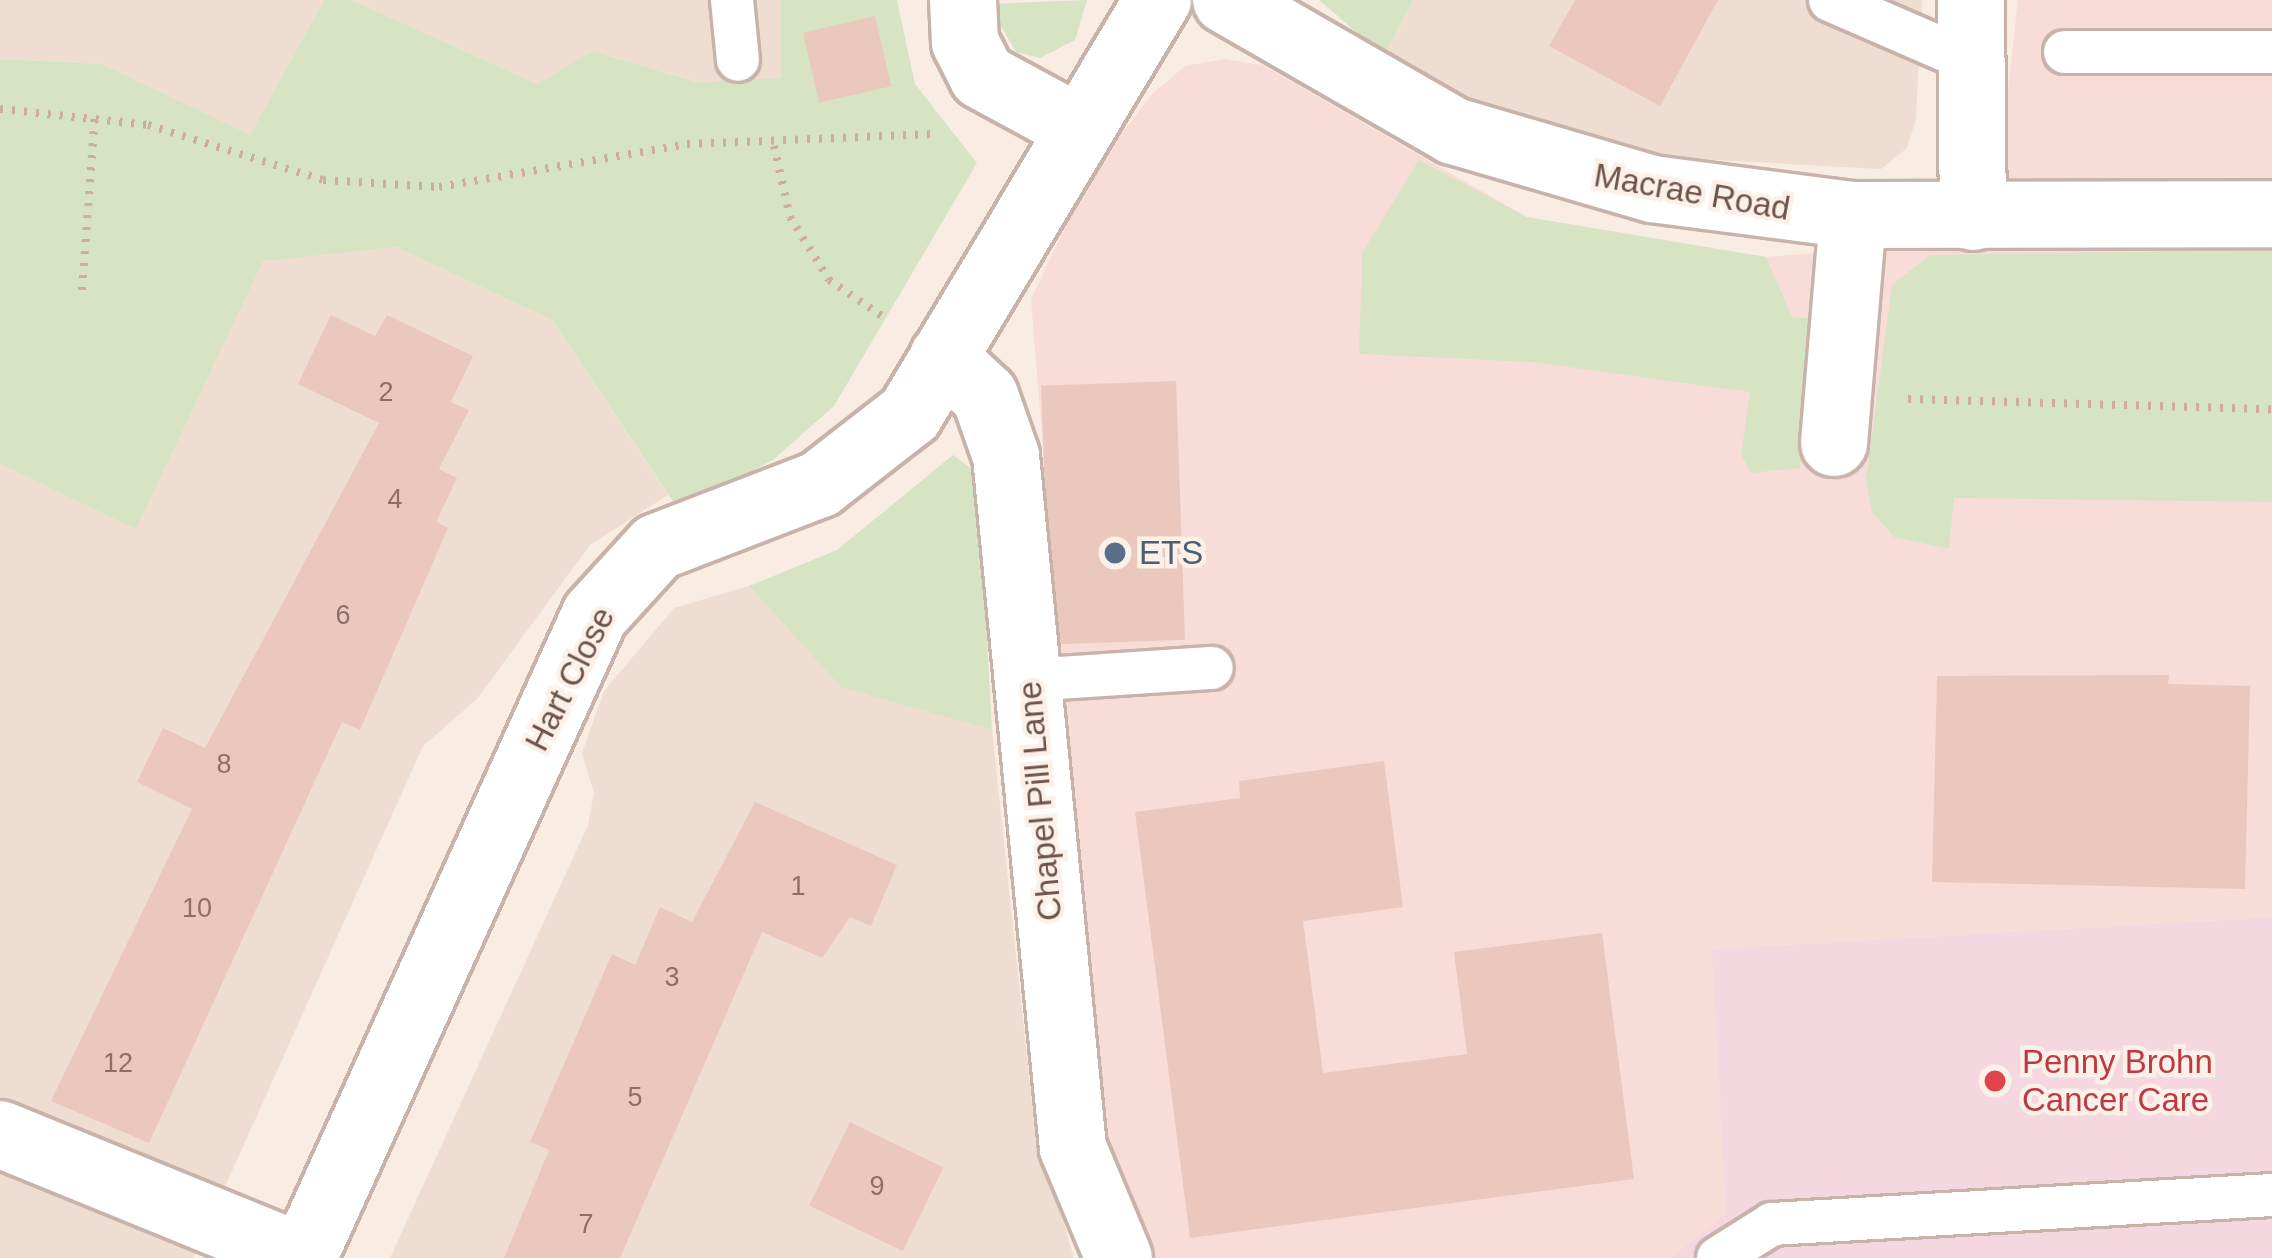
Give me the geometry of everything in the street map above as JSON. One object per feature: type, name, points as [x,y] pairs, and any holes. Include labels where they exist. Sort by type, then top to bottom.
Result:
[{"type":"street","points":[[963,0],[965,42],[982,76],[1047,113]]},
{"type":"street","name":"Hart Close","points":[[304,1258],[595,615],[657,547],[820,484],[875,449],[943,357],[1047,113],[1158,0]]},
{"type":"street","name":"Macrae Road","points":[[1226,0],[1454,131],[1536,162],[1767,211],[1973,217],[2272,214]]},
{"type":"street","points":[[1971,31],[1973,217]]},
{"type":"street","points":[[1836,420],[1853,215]]},
{"type":"street","name":"Chapel Pill Lane","points":[[943,357],[986,396],[1006,456],[1073,1148],[1119,1258]]},
{"type":"street","points":[[0,1134],[304,1258]]},
{"type":"lane","points":[[732,0],[738,60]]},
{"type":"lane","points":[[1830,0],[1971,31]]},
{"type":"lane","points":[[2065,52],[2272,52]]},
{"type":"lane","points":[[1029,680],[1212,668]]},
{"type":"lane","points":[[1718,1258],[1772,1224],[2272,1196]]},
{"type":"path","points":[[0,109],[95,115],[322,180],[439,187],[687,144],[773,146],[953,131],[1047,113]]},
{"type":"path","points":[[82,290],[95,115]]},
{"type":"path","points":[[773,146],[790,217],[829,280],[943,357]]},
{"type":"path","points":[[1836,420],[2272,409]]},
{"type":"shaded area","points":[[0,0],[324,0],[250,136],[102,64],[0,59]]},
{"type":"shaded area","points":[[352,0],[781,0],[781,78],[697,82],[592,51],[537,84]]},
{"type":"shaded area","points":[[1413,0],[1922,0],[1916,119],[1907,148],[1881,169],[1638,156],[1469,111],[1384,56]]},
{"type":"shaded area","points":[[2018,0],[2272,0],[2272,917],[1713,949],[1726,1214],[1670,1258],[1155,1258],[1096,1114],[1031,299],[1089,177],[1152,94],[1185,66],[1224,59],[1262,65],[1527,217],[1766,257],[1991,239]]},
{"type":"shaded area","points":[[396,247],[552,320],[668,495],[590,545],[477,699],[423,746],[193,1258],[0,1258],[0,464],[136,528],[263,260]]},
{"type":"shaded area","points":[[749,586],[841,686],[992,730],[1034,1122],[1074,1258],[390,1258],[588,825],[594,793],[582,753],[604,691],[674,608]]},
{"type":"shaded area","name":"Penny Brohn Cancer Care","points":[[2272,917],[2272,1258],[1670,1258],[1726,1214],[1712,949]]},
{"type":"green space","points":[[324,0],[352,0],[537,84],[592,51],[697,82],[781,78],[781,0],[897,0],[915,84],[977,163],[834,406],[773,460],[678,509],[552,320],[396,247],[263,261],[136,529],[0,464],[0,59],[102,64],[250,135]]},
{"type":"green space","points":[[1087,0],[1075,40],[1040,58],[1016,52],[988,4]]},
{"type":"green space","points":[[1319,0],[1413,0],[1384,56]]},
{"type":"green space","points":[[1419,160],[1527,217],[1766,257],[1792,317],[1815,319],[1800,468],[1751,473],[1741,455],[1750,392],[1532,362],[1359,354],[1362,253]]},
{"type":"green space","points":[[2272,250],[2272,502],[1954,498],[1949,549],[1894,537],[1872,512],[1866,480],[1892,285],[1930,255]]},
{"type":"green space","points":[[953,455],[975,471],[979,492],[992,730],[841,687],[749,586],[837,550]]},
{"type":"building","points":[[1575,0],[1718,0],[1660,106],[1549,46]]},
{"type":"building","points":[[875,16],[891,86],[819,103],[803,33]]},
{"type":"building","points":[[331,315],[375,336],[387,315],[473,356],[451,402],[469,410],[439,469],[457,478],[436,522],[448,528],[360,730],[342,722],[149,1143],[51,1101],[192,809],[137,782],[163,728],[205,748],[379,423],[298,384]]},
{"type":"building","name":"ETS","points":[[1176,381],[1185,640],[1050,645],[1041,386]]},
{"type":"building","points":[[2169,675],[2168,684],[2250,686],[2245,889],[1932,882],[1937,676]]},
{"type":"building","points":[[1384,761],[1403,907],[1303,921],[1323,1073],[1467,1054],[1454,952],[1602,933],[1634,1179],[1190,1238],[1135,812],[1240,798],[1239,781]]},
{"type":"building","points":[[755,802],[897,865],[871,926],[850,917],[822,958],[762,932],[620,1258],[504,1258],[549,1150],[530,1142],[612,954],[635,965],[660,907],[692,922]]},
{"type":"building","points":[[850,1122],[943,1168],[903,1251],[809,1206]]},
{"type":"place","name":"ETS","points":[[1115,553]]},
{"type":"place","name":"Penny Brohn Cancer Care","points":[[1995,1081]]}]
